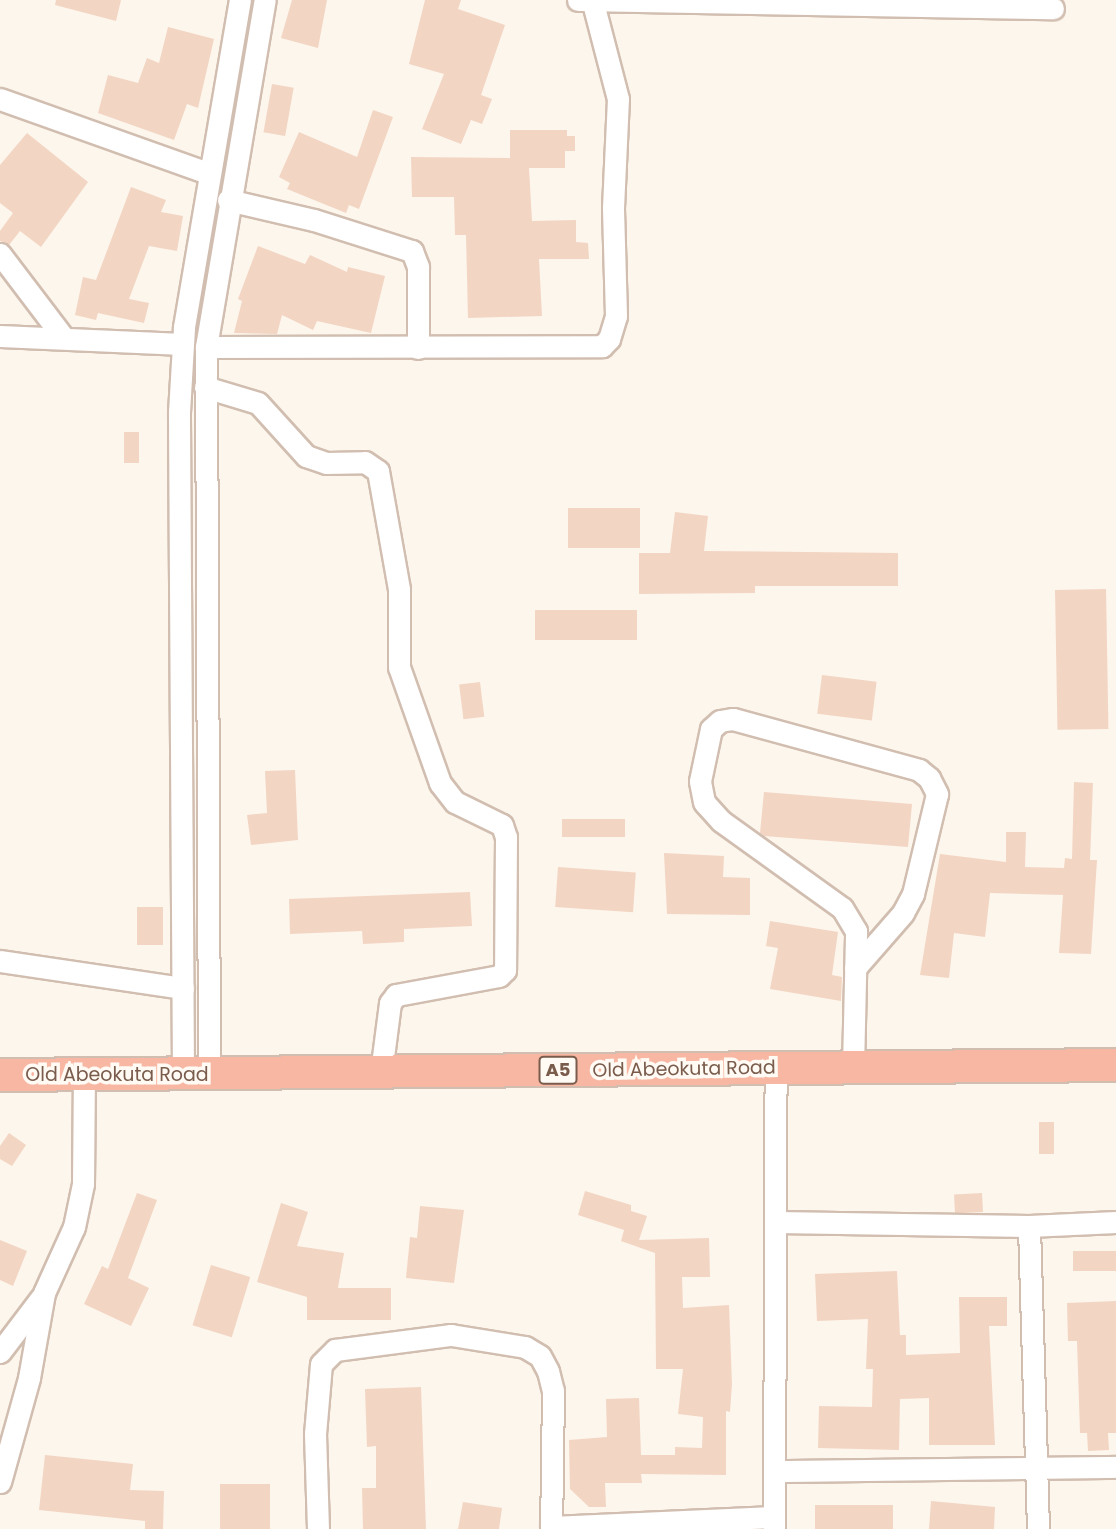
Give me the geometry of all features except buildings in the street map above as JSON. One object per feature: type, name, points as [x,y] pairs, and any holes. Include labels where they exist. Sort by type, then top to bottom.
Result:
[{"type":"highway","name":"Old Abeokuta Road","points":[[0,1075],[1116,1065]]},
{"type":"street","points":[[196,1074],[183,988],[179,412],[183,344],[208,173],[240,0]]},
{"type":"street","points":[[196,1074],[206,347],[228,200],[265,0]]},
{"type":"street","points":[[206,347],[602,346],[614,332],[618,99],[585,1],[1053,8]]},
{"type":"street","points":[[0,99],[208,173]]},
{"type":"street","points":[[228,200],[314,220],[412,251],[418,267],[418,348]]},
{"type":"street","points":[[0,254],[63,337]]},
{"type":"street","points":[[0,336],[183,344]]},
{"type":"street","points":[[205,387],[258,403],[306,456],[326,463],[365,462],[378,471],[399,589],[399,667],[440,783],[455,802],[502,825],[506,837],[505,970],[499,976],[396,995],[390,1003],[381,1072]]},
{"type":"street","points":[[853,1068],[855,968],[856,931],[842,908],[721,821],[704,803],[700,780],[711,729],[720,721],[733,719],[892,762],[919,770],[929,778],[937,794],[913,894],[903,913],[855,968]]},
{"type":"street","points":[[0,961],[183,988]]},
{"type":"street","points":[[318,1529],[315,1434],[321,1364],[335,1350],[451,1335],[524,1347],[540,1356],[548,1371],[553,1391],[551,1528],[774,1523],[777,1471],[776,1068]]},
{"type":"street","points":[[0,1352],[44,1293],[74,1227],[83,1184],[84,1075]]},
{"type":"street","points":[[776,1222],[1029,1226],[1116,1222]]},
{"type":"street","points":[[1029,1226],[1038,1529]]},
{"type":"street","points":[[0,1482],[29,1378],[44,1293]]},
{"type":"street","points":[[777,1471],[1116,1467]]}]
